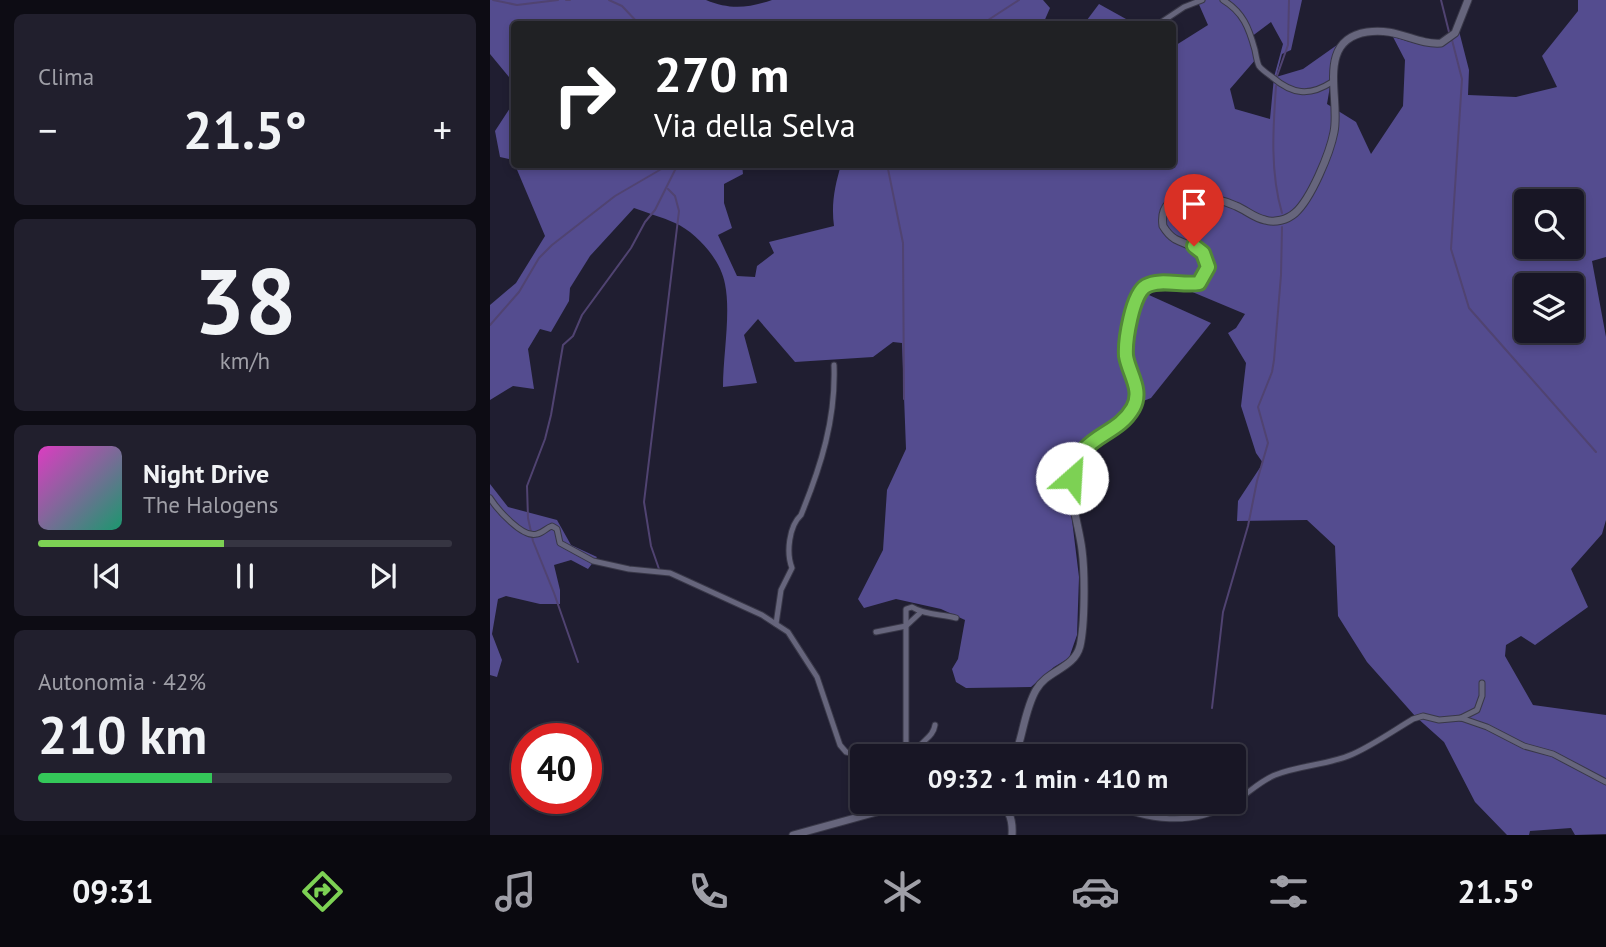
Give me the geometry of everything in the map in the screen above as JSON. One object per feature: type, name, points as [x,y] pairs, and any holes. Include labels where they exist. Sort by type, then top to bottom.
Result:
[{"type":"street","points":[[1163,21],[1184,7],[1202,0]]},
{"type":"street","points":[[1223,0],[1240,14],[1249,29],[1260,68],[1284,87],[1303,92],[1322,88],[1332,82]]},
{"type":"street","points":[[1019,744],[1037,688],[1051,674],[1072,660],[1080,644],[1083,554],[1073,495],[1074,466],[1087,447],[1133,409],[1137,394],[1128,363],[1126,341],[1135,302],[1146,286],[1199,283],[1208,267],[1203,253],[1194,246],[1175,239],[1163,226],[1164,208],[1171,200],[1184,195],[1223,201],[1266,221],[1286,219],[1294,214],[1305,202],[1334,133],[1332,82],[1337,54],[1344,44],[1353,36],[1366,32],[1387,31],[1434,43],[1447,40],[1455,33],[1468,0]]},
{"type":"street","points":[[776,624],[781,590],[792,568],[789,558],[796,520],[801,515],[815,482],[826,445],[835,394],[834,365]]},
{"type":"street","points":[[490,498],[503,514],[529,535],[538,534],[552,526],[557,529],[560,543],[593,561],[628,569],[670,573],[762,615],[788,632],[817,677],[840,745],[850,753]]},
{"type":"street","points":[[906,744],[906,609],[912,607],[920,613],[956,618]]},
{"type":"street","points":[[876,632],[906,626],[920,613]]},
{"type":"street","points":[[1461,719],[1477,710],[1482,683]]},
{"type":"street","points":[[1246,792],[1257,783],[1279,774],[1352,755],[1413,719],[1423,716],[1439,720],[1461,719],[1500,733],[1524,746],[1553,754],[1606,782]]},
{"type":"street","points":[[920,744],[933,733],[935,725]]},
{"type":"street","points":[[793,835],[870,814]]},
{"type":"street","points":[[1010,814],[1012,835]]},
{"type":"street","points":[[1139,814],[1153,818],[1176,819],[1205,814]]},
{"type":"shaded area","points":[[490,0],[706,0],[739,7],[772,0],[1043,0],[1050,8],[1044,21],[511,21],[511,79],[490,54]]},
{"type":"shaded area","points":[[1197,0],[1302,0],[1291,50],[1282,54],[1276,77],[1303,69],[1337,45],[1327,104],[1356,122],[1371,154],[1403,106],[1405,60],[1393,37],[1420,45],[1438,46],[1453,39],[1459,31],[1469,70],[1468,95],[1516,97],[1557,87],[1542,56],[1578,11],[1578,0],[1606,0],[1606,257],[1592,261],[1606,337],[1606,520],[1602,534],[1571,569],[1588,607],[1535,645],[1521,636],[1506,645],[1505,656],[1533,705],[1606,715],[1606,834],[1575,835],[1571,828],[1530,831],[1529,835],[1507,835],[1475,802],[1444,742],[1415,716],[1367,662],[1338,616],[1335,546],[1307,520],[1237,521],[1238,501],[1263,463],[1256,453],[1241,406],[1246,363],[1228,333],[1236,328],[1245,314],[1190,291],[1158,288],[1149,295],[1211,323],[1151,398],[1128,407],[1077,453],[1067,479],[1079,577],[1077,635],[1069,658],[1031,687],[966,688],[956,682],[952,669],[958,659],[965,620],[941,609],[896,599],[864,608],[858,599],[883,550],[887,490],[906,449],[902,343],[893,342],[873,357],[795,362],[758,319],[744,335],[757,383],[723,387],[727,296],[719,266],[707,248],[692,233],[670,221],[634,208],[590,256],[570,288],[569,301],[551,332],[540,329],[528,349],[534,389],[513,386],[490,400],[490,305],[516,283],[545,236],[516,168],[742,168],[743,174],[724,184],[724,203],[732,228],[718,235],[737,276],[755,277],[757,266],[774,253],[769,242],[834,226],[834,195],[840,168],[1176,168],[1176,45],[1208,25]],"holes":[[[1271,22],[1283,44],[1274,77],[1270,119],[1235,109],[1230,89],[1256,59],[1251,37]]]},
{"type":"shaded area","points":[[1099,4],[1130,21],[1086,21]]},
{"type":"shaded area","points":[[511,107],[511,160],[500,157],[495,131]]},
{"type":"shaded area","points":[[490,484],[508,507],[557,520],[571,545],[597,557],[588,569],[571,560],[554,565],[560,590],[560,604],[540,604],[506,596],[498,599],[492,634],[502,660],[497,677],[490,675]]},
{"type":"waterway","points":[[493,0],[517,5],[558,0]]},
{"type":"waterway","points":[[609,0],[622,6],[636,21]]},
{"type":"waterway","points":[[987,21],[1019,0]]},
{"type":"waterway","points":[[1277,76],[1288,45],[1289,0]]},
{"type":"waterway","points":[[1441,0],[1449,32]]},
{"type":"waterway","points":[[1452,40],[1462,79],[1451,249],[1469,308],[1596,452]]},
{"type":"waterway","points":[[1276,86],[1274,166],[1282,213]]},
{"type":"waterway","points":[[490,325],[519,292],[539,258],[552,245],[615,196],[663,168]]},
{"type":"waterway","points":[[578,662],[533,541],[528,518],[527,486],[545,439],[563,345],[573,336],[582,315],[631,248],[655,210],[676,168]]},
{"type":"waterway","points":[[888,168],[903,243],[904,399]]},
{"type":"waterway","points":[[659,569],[651,546],[644,502],[679,211],[675,196],[668,189]]},
{"type":"waterway","points":[[1212,708],[1223,612],[1268,443],[1258,407],[1274,360],[1282,227]]},
{"type":"route","points":[[1072,478],[1079,455],[1133,409],[1137,394],[1126,355],[1126,341],[1139,292],[1146,286],[1156,284],[1199,283],[1208,267],[1203,253],[1194,246]]}]
